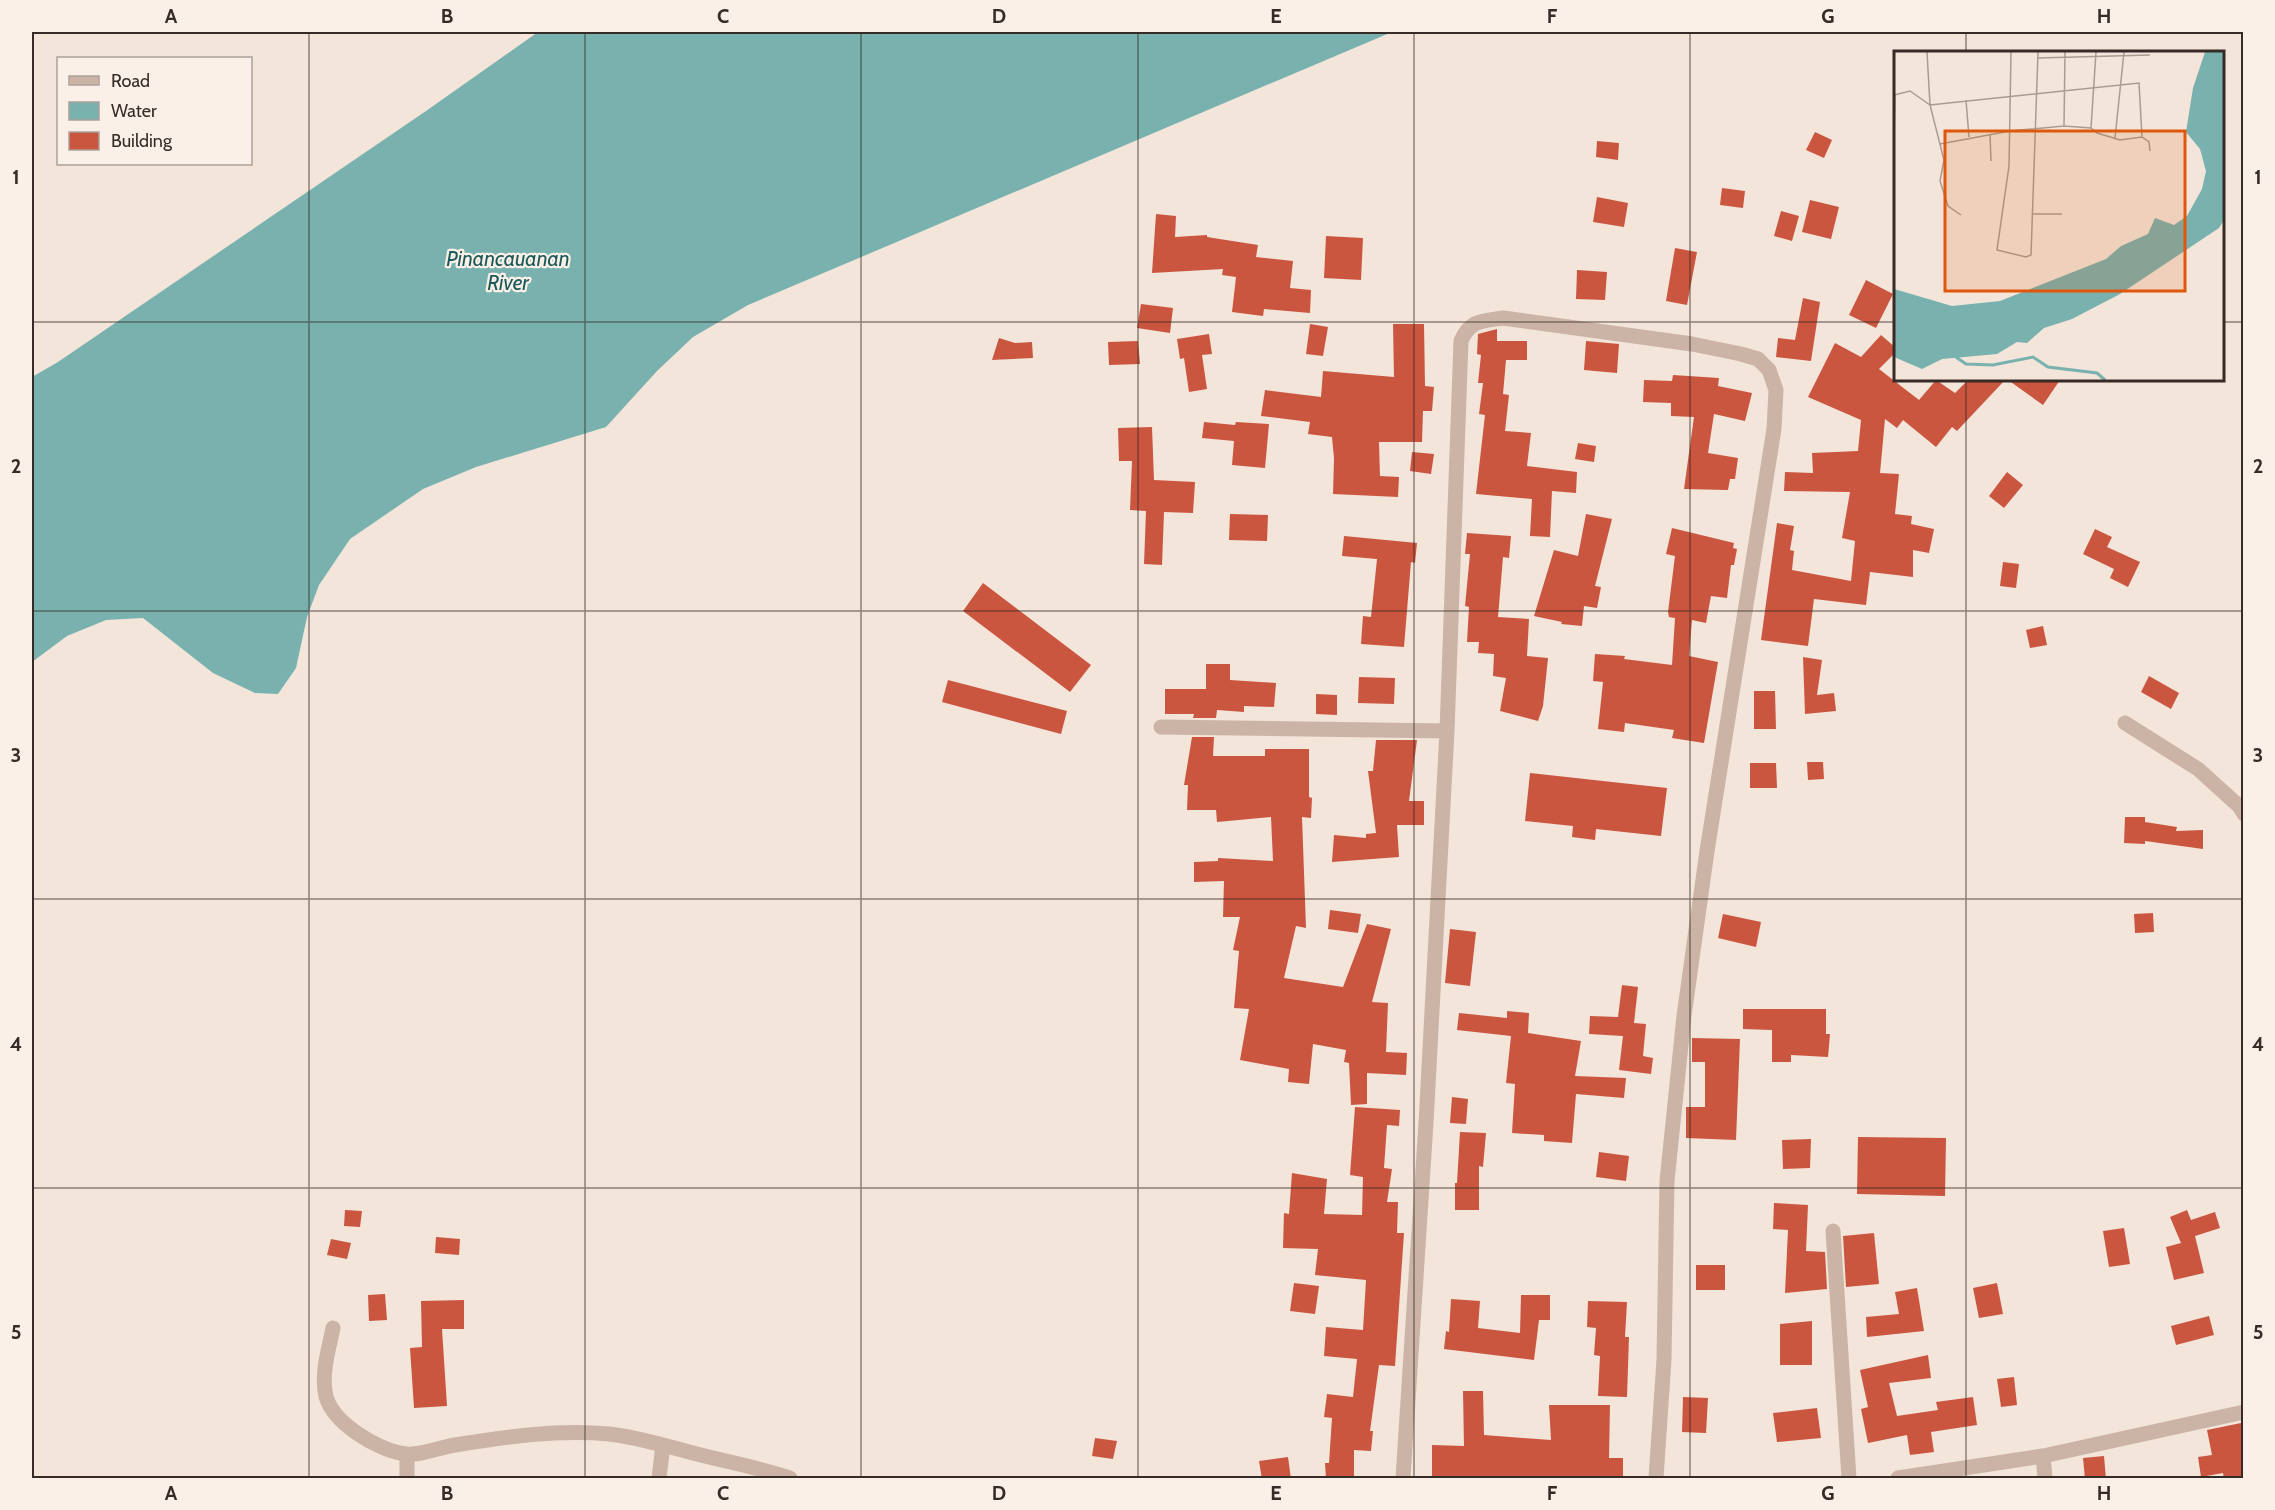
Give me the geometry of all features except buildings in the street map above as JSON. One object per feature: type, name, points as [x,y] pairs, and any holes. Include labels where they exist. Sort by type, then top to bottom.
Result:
[{"type":"street","points":[[1403,1479],[1427,1111],[1448,732],[1461,341],[1467,329],[1481,321],[1503,318],[1692,344],[1741,354],[1758,359],[1769,370],[1776,390],[1774,429],[1707,851],[1684,1016],[1667,1181],[1664,1360],[1656,1479]]},
{"type":"street","points":[[2125,723],[2198,769],[2240,807],[2244,814]]},
{"type":"street","points":[[1161,727],[1448,732]]},
{"type":"street","points":[[1833,1231],[1849,1479]]},
{"type":"street","points":[[333,1328],[327,1355],[325,1393],[335,1414],[364,1439],[407,1455],[455,1445],[549,1433],[610,1434],[663,1445],[790,1479]]},
{"type":"street","points":[[1898,1479],[2043,1455],[2244,1412]]},
{"type":"street","points":[[659,1479],[663,1445]]},
{"type":"street","points":[[407,1455],[407,1479]]},
{"type":"street","points":[[2043,1455],[2045,1479]]},
{"type":"water","name":"Pinancauanan River","points":[[538,32],[1392,32],[748,305],[693,337],[657,371],[606,427],[476,467],[423,489],[350,539],[319,585],[307,617],[296,668],[278,694],[255,693],[213,673],[143,618],[106,620],[67,636],[32,662],[32,377],[58,362]]}]
